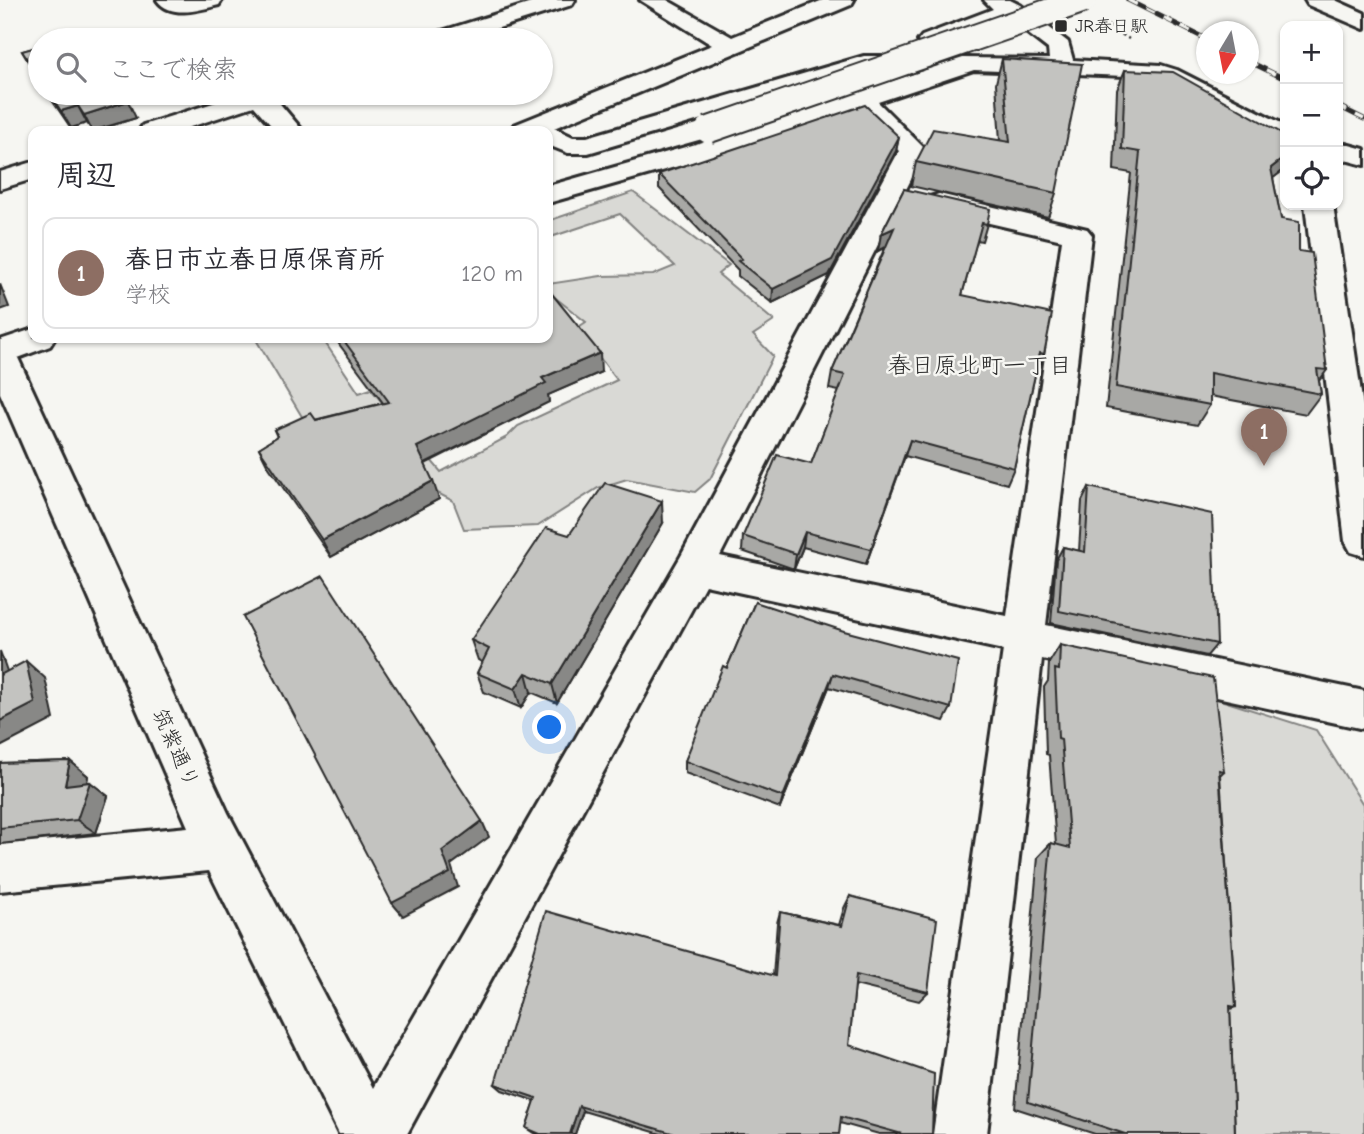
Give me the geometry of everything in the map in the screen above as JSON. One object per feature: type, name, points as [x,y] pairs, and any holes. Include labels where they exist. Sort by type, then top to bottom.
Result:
[{"type":"street","points":[[168,0],[178,5],[211,0]]},
{"type":"street","points":[[475,28],[564,0]]},
{"type":"street","points":[[651,0],[731,46]]},
{"type":"street","points":[[548,126],[844,0]]},
{"type":"street","points":[[553,173],[708,130],[1083,0]]},
{"type":"street","points":[[1316,0],[1364,22]]},
{"type":"street","points":[[553,137],[568,145],[588,145],[908,50],[1002,5],[1060,47],[1062,66]]},
{"type":"street","points":[[908,50],[940,74]]},
{"type":"street","points":[[553,193],[972,64],[1152,70],[1280,133]]},
{"type":"street","points":[[377,1134],[695,567],[913,150],[861,100]]},
{"type":"street","points":[[168,126],[234,105]]},
{"type":"street","points":[[272,105],[287,126]]},
{"type":"street","points":[[1343,152],[1364,158]]},
{"type":"street","points":[[0,181],[28,172]]},
{"type":"street","points":[[891,193],[1077,235],[960,1134]]},
{"type":"street","points":[[1320,210],[1364,541]]},
{"type":"street","points":[[0,353],[28,342]]},
{"type":"street","name":"筑紫通り","points":[[0,353],[222,847],[368,1134]]},
{"type":"street","points":[[695,567],[1364,710]]},
{"type":"street","points":[[0,868],[222,847]]},
{"type":"shaded area","points":[[633,192],[729,265],[718,274],[774,321],[753,335],[773,356],[710,479],[695,492],[627,479],[598,488],[538,526],[464,529],[453,501],[307,425],[258,343],[325,343],[359,393],[371,389],[441,472],[507,437],[518,426],[617,380],[577,328],[586,322],[553,296],[553,283],[601,276],[653,275],[675,266],[620,214],[553,236],[553,219]]},
{"type":"shaded area","points":[[1214,698],[1316,730],[1364,806],[1364,1134],[1235,1134]]},
{"type":"building","points":[[28,49],[28,60],[22,51]]},
{"type":"building","points":[[1002,59],[1082,64],[1056,193],[916,162],[933,129],[1010,142]]},
{"type":"building","points":[[1125,70],[1173,72],[1280,132],[1280,161],[1271,168],[1281,219],[1299,222],[1299,251],[1312,253],[1327,370],[1317,369],[1321,394],[1210,373],[1210,405],[1116,387],[1140,152],[1122,149]]},
{"type":"building","points":[[57,105],[115,105],[84,115],[78,106],[61,111]]},
{"type":"building","points":[[865,105],[899,137],[832,260],[773,289],[738,261],[742,259],[659,174]]},
{"type":"building","points":[[904,189],[990,209],[987,224],[982,223],[962,295],[1052,314],[1044,354],[1040,353],[1014,468],[910,440],[871,549],[805,532],[796,554],[743,536],[777,455],[811,464],[845,375],[832,372],[894,228],[881,234]]},
{"type":"building","points":[[553,295],[600,353],[542,378],[546,383],[417,447],[433,481],[322,540],[259,448],[278,436],[274,430],[311,413],[316,420],[389,402],[346,343],[553,343]]},
{"type":"building","points":[[605,483],[662,501],[552,684],[526,673],[515,689],[477,673],[489,649],[471,640],[546,528],[569,535]]},
{"type":"building","points":[[1089,487],[1212,514],[1217,644],[1059,611],[1063,547],[1085,552]]},
{"type":"building","points":[[323,576],[482,821],[442,851],[450,873],[392,903],[243,617]]},
{"type":"building","points":[[755,602],[844,631],[958,661],[951,708],[833,674],[783,797],[685,761],[723,666],[727,668]]},
{"type":"building","points":[[1060,645],[1213,678],[1224,771],[1219,770],[1236,1007],[1230,1006],[1235,1134],[1125,1134],[1028,1102],[1051,843],[1070,848],[1061,739],[1058,738],[1055,669],[1059,670]]},
{"type":"building","points":[[26,661],[35,703],[0,721],[0,675]]},
{"type":"building","points":[[70,761],[65,785],[90,782],[77,820],[0,828],[0,763]]},
{"type":"building","points":[[850,896],[937,919],[928,992],[856,975],[849,1045],[934,1074],[932,1134],[902,1134],[841,1117],[839,1134],[675,1134],[579,1106],[570,1134],[540,1134],[526,1128],[536,1098],[495,1084],[546,911],[775,976],[780,912],[842,926]]},
{"type":"railway","points":[[1128,0],[1196,34]]},
{"type":"railway","points":[[1259,66],[1280,77]]},
{"type":"railway","points":[[1343,108],[1364,119]]},
{"type":"place","name":"JR春日駅","points":[[1061,26]]},
{"type":"place","name":"春日市立春日原保育所","points":[[1264,466]]},
{"type":"district","name":"春日原北町一丁目","points":[[980,365]]}]
